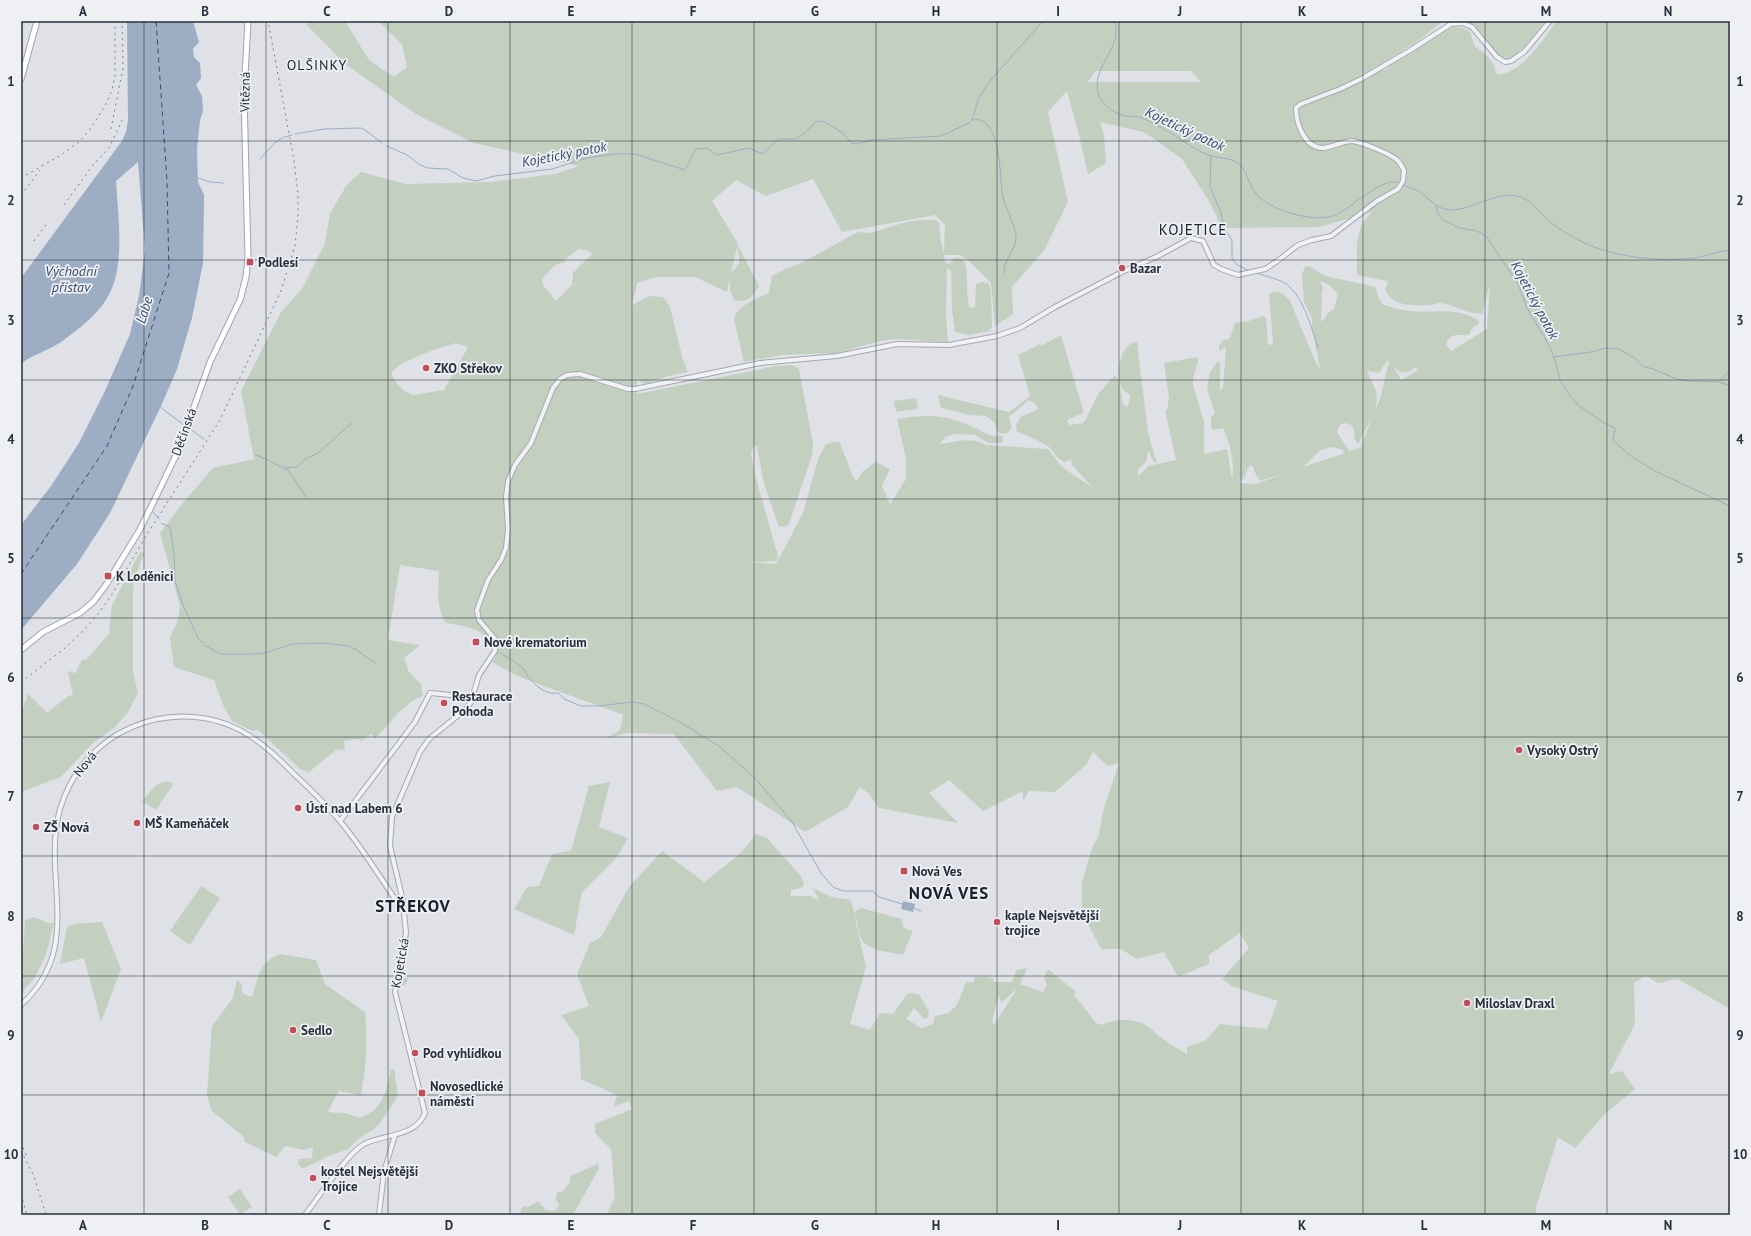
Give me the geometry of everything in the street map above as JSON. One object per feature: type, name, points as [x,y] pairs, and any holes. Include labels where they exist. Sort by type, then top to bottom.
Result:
[{"type":"main road","points":[[21,80],[37,21]]},
{"type":"main road","name":"Vítězná","points":[[245,164],[244,93],[248,21]]},
{"type":"main road","name":"Děčínská","points":[[21,650],[43,632],[80,613],[97,598],[139,531],[162,485],[184,434],[210,362],[240,300],[245,285],[248,257],[245,164]]},
{"type":"street","points":[[1451,22],[1462,23],[1472,27],[1497,57],[1505,62],[1511,61],[1524,52],[1534,42],[1550,21]]},
{"type":"street","name":"Kojetická","points":[[395,1135],[416,1126],[422,1119],[424,1111],[395,992],[405,940],[404,912],[390,846],[391,821],[420,752],[429,740],[466,709],[472,697],[479,675],[495,651],[495,639],[479,620],[477,610],[488,580],[501,560],[506,548],[508,529],[506,497],[508,481],[515,465],[531,443],[553,388],[560,379],[567,375],[580,374],[628,389],[635,389],[760,363],[838,356],[897,344],[949,345],[997,336],[1020,328],[1061,304],[1191,238],[1202,241],[1214,265],[1221,269],[1238,275],[1264,268],[1276,262],[1298,245],[1331,236],[1377,201],[1398,189],[1403,181],[1404,170],[1397,160],[1358,142],[1347,142],[1323,148],[1315,146],[1309,142],[1302,133],[1296,118],[1296,108],[1300,104],[1362,79],[1409,51],[1451,22]]},
{"type":"street","points":[[340,821],[415,722],[430,693],[472,697]]},
{"type":"street","name":"Nová","points":[[21,1005],[35,990],[44,975],[53,955],[57,939],[58,924],[55,843],[57,821],[61,806],[70,785],[87,760],[102,745],[122,732],[151,720],[178,716],[208,719],[232,726],[249,735],[273,754],[340,821],[404,912]]},
{"type":"street","points":[[305,1215],[340,1168],[363,1145],[378,1138],[395,1135],[384,1172],[379,1215]]},
{"type":"green space","points":[[309,21],[345,21],[369,60],[394,77],[407,67],[402,44],[378,21],[1443,21],[1419,40],[1373,69],[1386,70],[1444,30],[1457,27],[1463,28],[1470,32],[1475,47],[1488,58],[1498,75],[1507,73],[1524,62],[1539,46],[1556,21],[1730,21],[1730,1009],[1678,979],[1658,983],[1646,976],[1634,983],[1635,1024],[1609,1074],[1622,1071],[1635,1089],[1605,1114],[1575,1148],[1558,1137],[1536,1207],[1536,1215],[606,1215],[615,1197],[611,1149],[595,1133],[595,1124],[632,1109],[629,1101],[614,1106],[617,1095],[581,1079],[579,1039],[561,1015],[589,1006],[577,974],[590,943],[601,937],[629,887],[662,851],[704,882],[703,883],[732,861],[745,848],[755,834],[767,838],[800,875],[804,883],[803,886],[801,888],[791,890],[791,896],[810,896],[819,901],[813,888],[831,897],[851,900],[866,967],[850,1024],[870,1030],[880,1013],[893,1014],[908,993],[919,994],[929,1012],[928,1018],[924,1019],[914,1008],[906,1019],[922,1028],[933,1024],[935,1016],[948,1013],[957,1005],[966,982],[973,983],[975,977],[987,977],[994,979],[994,982],[1012,982],[1016,970],[1027,968],[1020,985],[1043,992],[1047,985],[1044,979],[1046,972],[1049,970],[1076,992],[1074,995],[1096,1023],[1102,1025],[1112,1021],[1123,1020],[1144,1024],[1166,1041],[1187,1054],[1187,1047],[1206,1040],[1220,1024],[1267,1029],[1278,1001],[1231,986],[1222,979],[1249,948],[1240,933],[1209,955],[1209,964],[1178,977],[1164,952],[1137,959],[1121,949],[1101,949],[1082,912],[1082,883],[1092,848],[1099,835],[1103,811],[1119,763],[1107,766],[1093,752],[1087,764],[1055,792],[1029,791],[1023,801],[1023,791],[983,811],[949,780],[929,793],[958,823],[879,808],[868,793],[860,787],[848,807],[805,832],[737,787],[717,791],[674,734],[627,733],[605,739],[620,730],[623,715],[517,676],[492,662],[496,656],[497,646],[490,640],[474,629],[446,623],[439,604],[439,571],[400,565],[388,640],[420,645],[404,658],[409,672],[421,684],[423,696],[403,708],[375,739],[371,734],[363,740],[362,743],[360,739],[344,741],[345,749],[336,750],[309,772],[300,769],[258,730],[252,731],[232,721],[223,705],[214,680],[174,667],[170,637],[178,620],[180,606],[160,533],[182,504],[213,468],[254,459],[241,391],[281,312],[302,289],[325,243],[330,214],[346,186],[361,172],[406,184],[489,182],[555,174],[579,166],[474,143],[419,116],[345,64],[306,24]],"holes":[[[1095,71],[1191,71],[1201,82],[1088,82]],[[1067,91],[1088,174],[1106,163],[1104,135],[1100,122],[1144,132],[1182,159],[1209,201],[1222,228],[1319,227],[1372,212],[1361,225],[1357,242],[1357,275],[1387,281],[1388,283],[1385,289],[1388,295],[1404,304],[1432,305],[1440,303],[1476,314],[1482,314],[1490,284],[1487,329],[1451,351],[1446,344],[1448,340],[1455,335],[1469,335],[1472,328],[1479,324],[1478,320],[1469,315],[1460,313],[1401,310],[1382,304],[1376,288],[1372,286],[1325,276],[1309,266],[1305,267],[1302,274],[1304,302],[1312,318],[1312,329],[1320,368],[1317,365],[1290,301],[1284,294],[1275,292],[1269,294],[1272,345],[1268,344],[1266,318],[1263,316],[1249,321],[1235,323],[1230,338],[1227,340],[1224,339],[1219,346],[1219,351],[1226,347],[1223,388],[1220,391],[1220,362],[1218,361],[1210,372],[1207,389],[1215,413],[1211,417],[1211,427],[1214,430],[1223,428],[1226,434],[1230,447],[1233,467],[1232,480],[1227,449],[1204,454],[1204,422],[1193,385],[1198,357],[1164,363],[1169,398],[1167,410],[1165,410],[1176,460],[1149,466],[1138,476],[1138,469],[1146,462],[1147,452],[1149,452],[1154,462],[1157,463],[1148,433],[1137,342],[1126,348],[1120,361],[1120,384],[1122,389],[1130,395],[1128,407],[1123,405],[1119,380],[1115,375],[1098,394],[1083,423],[1070,425],[1067,422],[1069,419],[1083,413],[1083,410],[1061,335],[1041,346],[1040,344],[1018,355],[1030,396],[1009,412],[938,395],[941,408],[970,415],[986,416],[995,423],[997,432],[1006,434],[1012,428],[1009,417],[1029,400],[1037,405],[1037,410],[1021,417],[1016,425],[1017,432],[1033,438],[1049,447],[1062,461],[1065,462],[1071,459],[1072,465],[1093,488],[1062,467],[1048,449],[986,445],[981,442],[969,440],[939,444],[946,437],[954,434],[975,435],[988,443],[1002,443],[1003,436],[998,435],[996,437],[945,417],[918,416],[897,419],[906,458],[906,479],[890,504],[882,486],[890,469],[876,462],[863,471],[857,480],[854,479],[839,441],[826,444],[818,459],[803,513],[776,564],[751,562],[776,561],[778,556],[754,471],[751,453],[754,446],[757,446],[763,480],[778,525],[782,527],[789,524],[812,455],[813,444],[799,369],[791,365],[776,366],[637,394],[637,379],[644,384],[688,372],[683,360],[670,307],[663,297],[649,296],[632,305],[637,283],[656,277],[695,277],[727,292],[730,277],[730,291],[734,300],[746,300],[759,286],[737,242],[712,201],[736,180],[766,196],[813,179],[842,232],[935,215],[945,225],[944,253],[941,242],[939,222],[933,220],[920,220],[906,222],[871,233],[858,232],[803,262],[772,276],[769,292],[739,310],[734,319],[744,362],[782,355],[837,353],[880,341],[895,339],[948,342],[946,314],[947,269],[948,268],[951,271],[952,311],[955,332],[969,335],[989,331],[992,327],[991,292],[989,284],[983,282],[976,284],[975,307],[969,307],[967,271],[965,263],[959,258],[954,258],[950,264],[948,264],[945,262],[944,255],[960,255],[970,262],[991,283],[995,326],[1013,314],[1012,287],[1045,249],[1068,202],[1048,112]],[[737,247],[739,258],[739,263],[731,272]],[[579,249],[588,251],[592,254],[573,273],[572,285],[556,301],[543,285],[542,279],[555,265],[565,262],[564,260]],[[1320,281],[1328,284],[1338,294],[1334,309],[1321,322],[1323,288]],[[456,343],[468,347],[444,390],[413,395],[406,392],[400,387],[393,377],[392,374],[395,369],[410,360]],[[1387,361],[1389,361],[1381,396],[1375,411],[1377,398],[1376,391],[1367,371],[1379,373]],[[1394,367],[1398,371],[1403,372],[1409,372],[1414,368],[1420,369],[1401,380]],[[1373,415],[1360,448],[1349,451],[1337,432],[1340,425],[1346,423],[1352,426],[1357,443],[1359,443]],[[1332,447],[1341,449],[1345,453],[1303,467],[1321,450]],[[1250,465],[1253,467],[1260,481],[1290,472],[1256,484],[1239,483],[1243,479]],[[1017,989],[994,1025],[992,1021],[999,995],[1001,1003]]]},
{"type":"green space","points":[[1466,21],[1545,21],[1524,47],[1510,60],[1498,56],[1477,29]]},
{"type":"green space","points":[[916,398],[918,409],[896,412],[894,401]]},
{"type":"green space","points":[[140,552],[145,552],[135,577],[133,591],[133,672],[138,693],[128,712],[115,727],[93,743],[61,777],[21,792],[21,714],[28,694],[47,713],[68,696],[73,695],[68,672],[72,671],[75,674],[82,660],[87,659],[109,634],[112,605]]},
{"type":"green space","points":[[166,781],[172,783],[172,787],[156,810],[142,801],[155,786]]},
{"type":"green space","points":[[610,782],[599,827],[628,838],[617,857],[582,892],[574,935],[514,909],[527,887],[539,886],[552,854],[571,851],[589,786]]},
{"type":"green space","points":[[201,886],[220,898],[190,945],[170,931]]},
{"type":"green space","points":[[861,908],[902,919],[903,927],[908,930],[913,930],[903,955],[880,951],[866,944],[862,940],[854,913]]},
{"type":"green space","points":[[34,917],[48,923],[54,923],[46,955],[34,979],[21,993],[21,953],[23,952],[25,920]]},
{"type":"green space","points":[[102,922],[121,969],[101,1022],[84,958],[60,964],[67,927],[74,924]]},
{"type":"green space","points":[[281,954],[316,960],[325,984],[365,1012],[366,1054],[361,1095],[339,1091],[328,1111],[334,1113],[344,1113],[360,1118],[374,1110],[383,1098],[391,1069],[394,1069],[398,1096],[380,1123],[373,1130],[356,1141],[349,1149],[331,1155],[302,1169],[298,1163],[299,1159],[312,1158],[313,1147],[304,1150],[285,1146],[276,1157],[245,1142],[244,1137],[212,1111],[207,1095],[212,1026],[233,998],[237,979],[242,985],[242,993],[252,997],[260,971],[268,961]]},
{"type":"green space","points":[[398,977],[408,978],[407,983],[397,989]]},
{"type":"green space","points":[[598,1164],[599,1168],[573,1215],[519,1215],[523,1206],[528,1207],[538,1201],[546,1210],[552,1211],[557,1209],[559,1204],[555,1199],[558,1192],[562,1192],[570,1182],[570,1176]]},
{"type":"green space","points":[[240,1189],[252,1207],[240,1214],[228,1197]]},
{"type":"water","points":[[127,21],[193,21],[199,42],[193,49],[194,57],[200,63],[201,78],[196,85],[202,96],[203,111],[200,120],[197,149],[198,182],[204,195],[203,263],[192,318],[177,369],[110,513],[77,564],[21,630],[21,525],[51,486],[79,443],[105,391],[130,334],[139,296],[145,250],[138,162],[116,181],[119,225],[119,257],[113,286],[103,305],[92,317],[61,342],[21,364],[21,278],[122,141],[126,132],[128,120]]},
{"type":"water","points":[[903,901],[915,904],[913,912],[901,909]]},
{"type":"waterway","name":"Kojetický potok","points":[[387,146],[407,155],[420,165],[428,168],[448,169],[463,178],[476,181],[495,176],[552,169],[587,158],[614,154],[635,154],[685,170],[696,149],[707,148],[717,155],[748,148],[763,154],[778,139],[795,139],[801,136],[816,122],[823,121],[843,133],[851,143],[857,144],[871,140],[941,136],[969,123],[972,120],[978,100],[988,83],[1043,21]]},
{"type":"waterway","name":"Kojetický potok","points":[[1115,21],[1115,39],[1097,82],[1099,96],[1103,102],[1119,114],[1140,117],[1204,153],[1235,161],[1242,167],[1254,191],[1267,203],[1299,215],[1320,218],[1328,217],[1337,214],[1373,189],[1391,182],[1400,183]]},
{"type":"waterway","points":[[972,120],[982,121],[989,127],[994,137],[998,150],[1003,198],[1015,230],[1016,239],[1014,248],[1005,264],[1004,273]]},
{"type":"waterway","name":"Kojetický potok","points":[[295,134],[324,129],[361,128],[382,143]]},
{"type":"waterway","name":"Kojetický potok","points":[[260,159],[273,144],[292,135]]},
{"type":"waterway","points":[[1211,157],[1210,187],[1221,213],[1224,229],[1232,241],[1232,258],[1236,264],[1249,271]]},
{"type":"waterway","name":"Kojetický potok","points":[[198,178],[210,182],[223,183]]},
{"type":"waterway","name":"Kojetický potok","points":[[1403,185],[1419,191],[1436,205],[1438,214],[1443,220],[1460,228],[1477,231],[1486,236],[1518,284],[1527,308],[1549,345],[1560,380],[1577,404],[1604,423],[1615,428],[1613,440],[1631,456],[1655,471],[1730,506]]},
{"type":"waterway","points":[[1436,205],[1445,209],[1455,210],[1496,197],[1507,195],[1522,197],[1553,224],[1582,242],[1613,253],[1629,256],[1678,259],[1694,258],[1730,250]]},
{"type":"waterway","points":[[1256,273],[1283,282],[1296,294],[1309,320],[1318,347]]},
{"type":"waterway","points":[[1554,357],[1591,352],[1606,348],[1619,349],[1636,359],[1642,366],[1677,379],[1688,381],[1720,382],[1730,386]]},
{"type":"waterway","points":[[1720,381],[1730,370]]},
{"type":"waterway","points":[[160,407],[184,425]]},
{"type":"waterway","points":[[285,468],[297,467],[305,459],[318,453],[352,423]]},
{"type":"waterway","points":[[190,429],[204,439]]},
{"type":"waterway","points":[[255,455],[289,471],[306,497]]},
{"type":"waterway","points":[[153,512],[159,519]]},
{"type":"waterway","points":[[161,523],[170,527],[174,555],[175,581],[183,605],[198,638],[202,643]]},
{"type":"waterway","points":[[204,645],[220,654],[254,654],[265,653],[292,644],[322,643],[349,646],[375,663]]},
{"type":"waterway","points":[[498,652],[521,667],[534,683],[547,692],[558,693],[564,699],[581,706],[598,706],[633,702],[644,704],[678,721],[719,746],[755,778],[792,822],[821,873],[833,887],[843,891],[873,891],[879,897],[902,904]]},
{"type":"waterway","points":[[914,908],[921,911]]},
{"type":"ferry route","points":[[21,574],[107,446],[133,386],[169,273],[167,181],[156,21]]},
{"type":"railway","points":[[21,178],[61,155],[80,141],[91,128],[105,106],[112,90],[115,75],[115,21]]},
{"type":"railway","points":[[111,129],[123,68],[122,21]]},
{"type":"railway","points":[[21,682],[65,648],[82,632],[111,596],[146,536],[220,420],[281,291],[295,246],[298,216],[298,195],[294,160],[268,21]]},
{"type":"railway","points":[[64,205],[93,165],[109,148],[122,120]]},
{"type":"railway","points":[[21,195],[40,170]]},
{"type":"railway","points":[[34,241],[48,222]]},
{"type":"railway","points":[[21,1142],[26,1155]]},
{"type":"railway","points":[[21,1151],[34,1176],[46,1215]]},
{"type":"railway","points":[[21,1194],[27,1215]]},
{"type":"place","name":"Podlesí","points":[[250,262]]},
{"type":"place","name":"Bazar","points":[[1122,268]]},
{"type":"place","name":"ZKO Střekov","points":[[426,368]]},
{"type":"place","name":"K Loděnici","points":[[108,576]]},
{"type":"place","name":"Nové krematorium","points":[[476,642]]},
{"type":"place","name":"Restaurace Pohoda","points":[[444,703]]},
{"type":"place","name":"Vysoký Ostrý","points":[[1519,750]]},
{"type":"place","name":"Ústí nad Labem 6","points":[[298,808]]},
{"type":"place","name":"MŠ Kameňáček","points":[[137,823]]},
{"type":"place","name":"ZŠ Nová","points":[[36,827]]},
{"type":"place","name":"Nová Ves","points":[[904,871]]},
{"type":"place","name":"kaple Nejsvětější trojice","points":[[997,922]]},
{"type":"place","name":"Miloslav Draxl","points":[[1467,1003]]},
{"type":"place","name":"Sedlo","points":[[293,1030]]},
{"type":"place","name":"Pod vyhlídkou","points":[[415,1053]]},
{"type":"place","name":"Novosedlické náměstí","points":[[422,1093]]},
{"type":"place","name":"kostel Nejsvětější Trojice","points":[[313,1178]]},
{"type":"district","name":"OLŠINKY","points":[[317,65]]},
{"type":"district","name":"KOJETICE","points":[[1193,229]]},
{"type":"district","name":"NOVÁ VES","points":[[949,893]]},
{"type":"district","name":"STŘEKOV","points":[[413,906]]},
{"type":"water label","name":"Východní přístav","points":[[71,280]]},
{"type":"water label","name":"Labe","points":[[144,310]]}]
